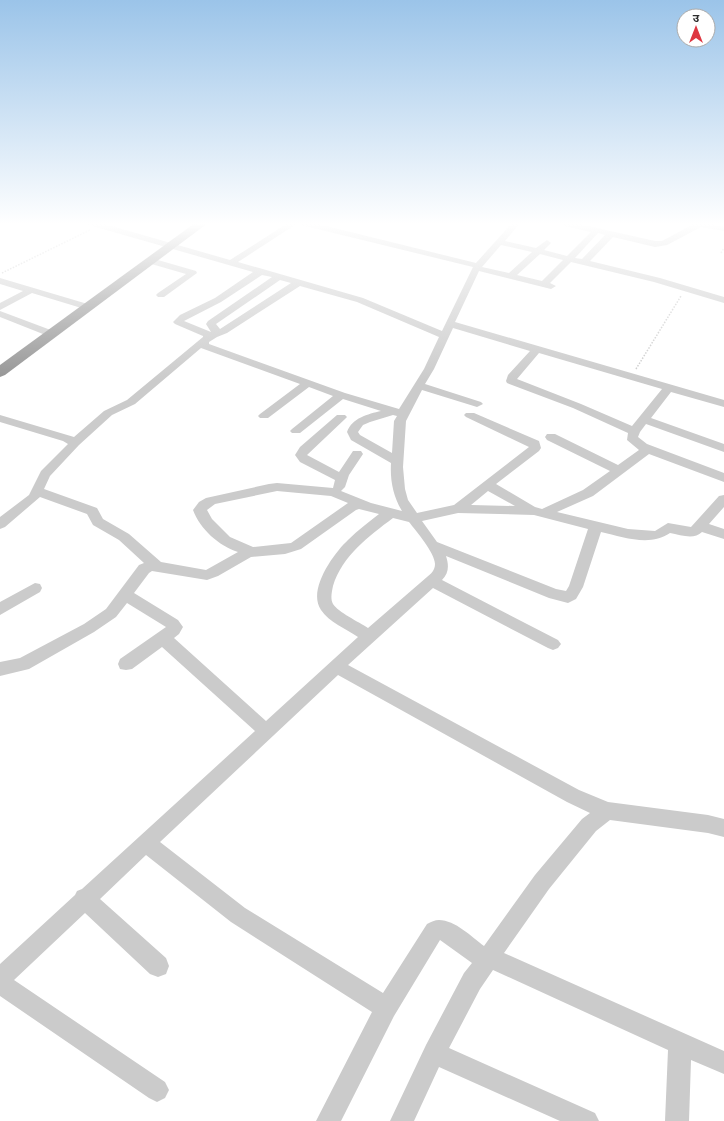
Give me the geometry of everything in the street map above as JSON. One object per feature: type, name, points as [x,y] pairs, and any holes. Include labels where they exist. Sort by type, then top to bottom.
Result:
[{"type":"highway","points":[[0,372],[131,275]]},
{"type":"street","points":[[161,295],[190,275]]},
{"type":"street","points":[[209,338],[208,334],[181,324],[178,322],[179,320],[218,300],[255,275]]},
{"type":"street","points":[[397,461],[352,434],[352,430],[354,426],[360,422],[398,413],[420,386],[448,330],[472,275]]},
{"type":"street","points":[[511,276],[547,285],[555,275]]},
{"type":"street","points":[[634,275],[724,300]]},
{"type":"street","points":[[398,413],[341,395],[204,346],[216,330],[211,324],[213,321],[280,276],[448,330],[537,350],[724,404]]},
{"type":"street","points":[[0,281],[88,307]]},
{"type":"street","points":[[0,524],[34,497],[45,474],[75,443],[108,414],[131,402],[209,338],[226,330],[299,282]]},
{"type":"street","points":[[0,307],[31,290]]},
{"type":"street","points":[[0,314],[52,334]]},
{"type":"street","points":[[537,350],[512,377],[511,382],[577,406],[634,431]]},
{"type":"street","points":[[264,416],[308,383]]},
{"type":"street","points":[[420,386],[477,404]]},
{"type":"street","points":[[669,388],[634,431],[632,436],[633,440],[636,444],[724,478]]},
{"type":"street","points":[[296,431],[341,395]]},
{"type":"street","points":[[0,978],[84,898],[336,666],[432,582],[440,573],[442,564],[438,553],[413,518],[400,495],[397,461],[398,413]]},
{"type":"street","points":[[458,509],[486,485],[533,451],[536,446],[531,442],[470,415]]},
{"type":"street","points":[[341,417],[304,450],[301,455],[304,459],[341,478]]},
{"type":"street","points":[[0,418],[67,438],[75,443]]},
{"type":"street","points":[[643,419],[724,448]]},
{"type":"street","points":[[551,437],[619,470]]},
{"type":"street","points":[[486,485],[539,512],[583,496],[648,449]]},
{"type":"street","points":[[339,493],[341,478],[357,454]]},
{"type":"street","points":[[253,552],[233,545],[223,538],[200,515],[200,510],[204,505],[211,501],[269,488],[292,488],[339,493],[368,506],[413,518],[458,509],[539,512],[628,534],[648,536],[658,535],[668,528],[694,532],[724,499]]},
{"type":"street","points":[[37,491],[92,511],[98,522],[124,537],[157,566]]},
{"type":"street","points":[[0,669],[23,664],[89,628],[111,613],[144,569],[150,566],[207,575],[215,573],[232,561],[253,552],[287,550],[304,540],[352,506],[368,506]]},
{"type":"street","points":[[369,636],[331,611],[326,605],[324,592],[332,572],[346,551],[390,512]]},
{"type":"street","points":[[432,545],[554,594],[568,597],[572,594],[576,587],[596,526]]},
{"type":"street","points":[[700,526],[724,534]]},
{"type":"street","points":[[432,582],[553,644]]},
{"type":"street","points":[[0,609],[35,588]]},
{"type":"street","points":[[125,595],[173,624],[175,627],[174,630],[126,664]]},
{"type":"street","points":[[163,638],[266,731]]},
{"type":"street","points":[[336,666],[573,796],[607,811],[708,824],[724,828]]},
{"type":"street","points":[[402,1121],[434,1053],[472,981],[542,882],[589,825],[607,811]]},
{"type":"street","points":[[145,842],[238,915],[386,1008]]},
{"type":"street","points":[[84,898],[158,966]]},
{"type":"street","points":[[328,1121],[386,1008],[434,931],[440,930],[447,932],[488,959],[724,1063]]},
{"type":"street","points":[[0,984],[158,1090]]},
{"type":"street","points":[[677,1121],[680,1044]]},
{"type":"street","points":[[434,1053],[586,1121]]},
{"type":"path","points":[[631,377],[686,289]]}]
